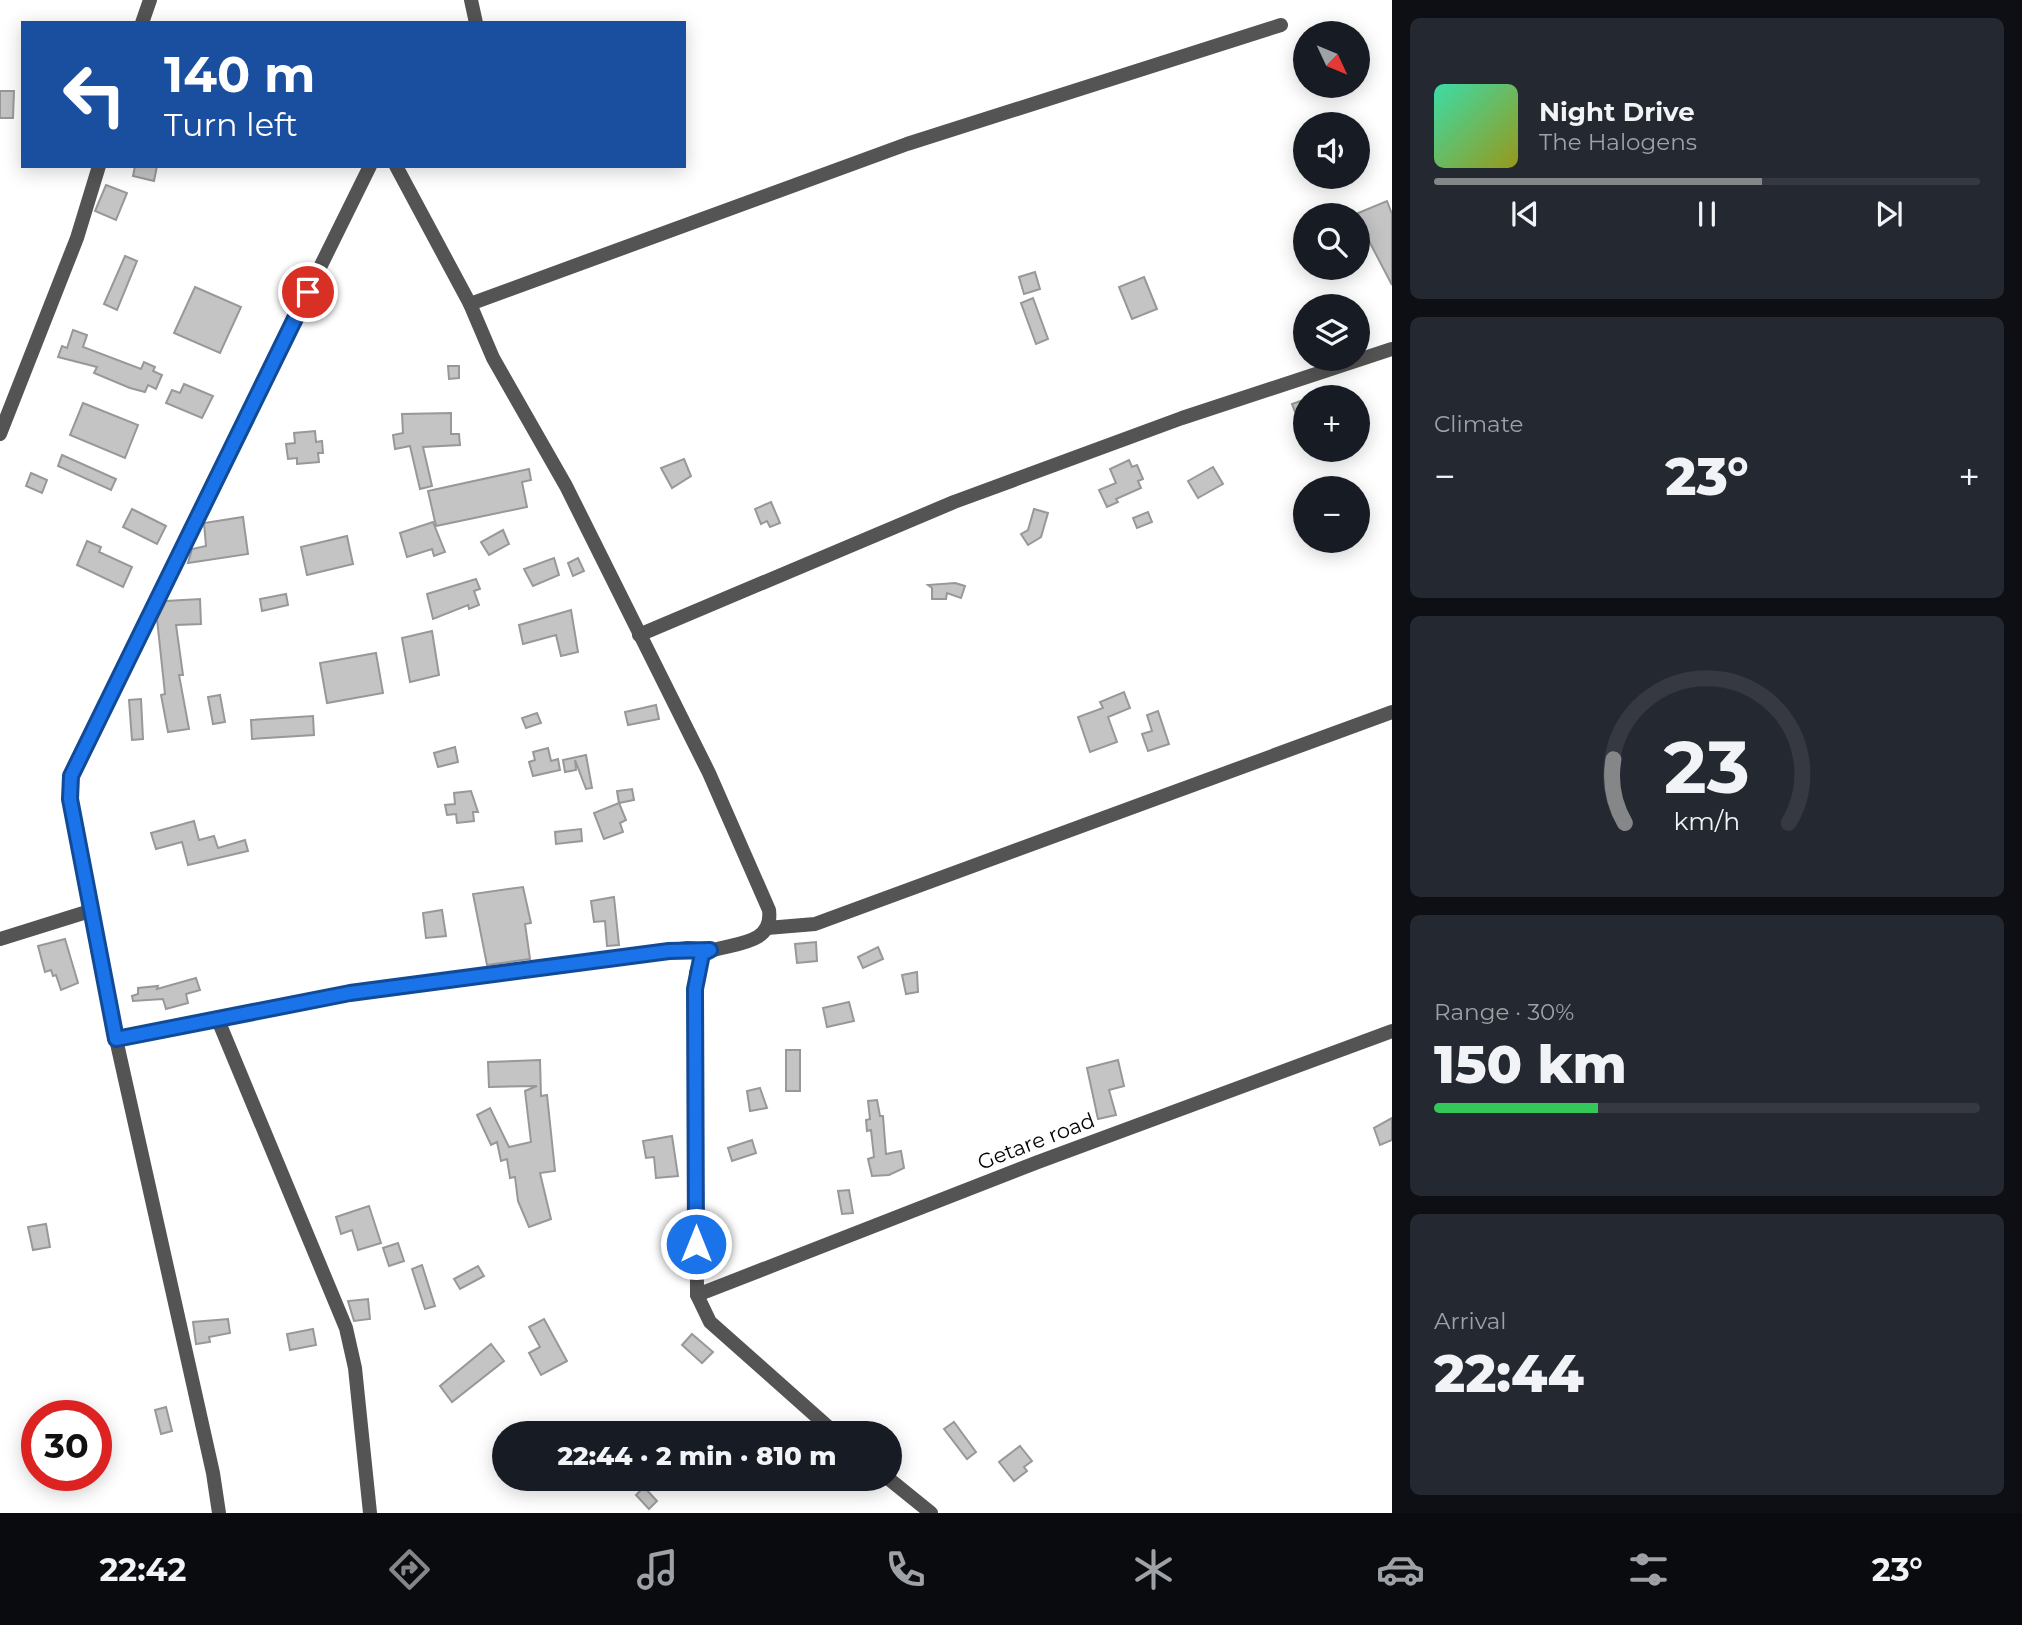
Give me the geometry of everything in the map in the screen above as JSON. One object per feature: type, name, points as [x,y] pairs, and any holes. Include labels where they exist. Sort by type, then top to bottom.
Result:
[{"type":"street","points":[[143,21],[150,0]]},
{"type":"street","points":[[471,0],[476,21]]},
{"type":"street","points":[[470,304],[907,144],[1281,25]]},
{"type":"street","points":[[0,434],[77,238],[98,168]]},
{"type":"street","points":[[219,1513],[213,1473],[116,1039],[70,799],[74,766],[369,168]]},
{"type":"street","points":[[116,1039],[350,993],[662,951],[710,950],[755,940],[767,928],[769,910],[709,773],[566,486],[493,358],[470,304],[397,168]]},
{"type":"street","points":[[639,635],[954,502],[1182,418],[1392,349]]},
{"type":"street","points":[[767,928],[815,924],[1392,712]]},
{"type":"street","points":[[0,939],[93,910]]},
{"type":"street","points":[[710,950],[702,954],[695,989],[697,1295],[710,1322],[821,1421]]},
{"type":"street","points":[[218,1020],[346,1328],[355,1368],[370,1513]]},
{"type":"street","name":"Getare road","points":[[697,1295],[1038,1162],[1392,1031]]},
{"type":"street","points":[[902,1490],[931,1513]]},
{"type":"building","points":[[0,91],[14,91],[13,118],[0,118]]},
{"type":"building","points":[[135,168],[157,168],[154,181],[133,176]]},
{"type":"building","points":[[106,185],[127,193],[116,220],[95,211]]},
{"type":"building","points":[[1387,201],[1392,214],[1392,285],[1370,243],[1370,208]]},
{"type":"building","points":[[125,256],[137,261],[117,310],[104,304]]},
{"type":"building","points":[[1035,272],[1040,289],[1024,294],[1019,277]]},
{"type":"building","points":[[1144,277],[1157,309],[1132,319],[1119,287]]},
{"type":"building","points":[[195,287],[241,307],[220,353],[174,333]]},
{"type":"building","points":[[1033,298],[1048,339],[1036,344],[1021,303]]},
{"type":"building","points":[[73,330],[87,335],[83,347],[141,369],[144,362],[155,367],[153,371],[162,375],[156,389],[148,385],[145,392],[130,388],[94,373],[97,367],[58,357],[62,346],[67,348]]},
{"type":"building","points":[[448,366],[459,366],[459,378],[449,379]]},
{"type":"building","points":[[184,384],[213,396],[202,418],[166,403],[172,390],[180,393]]},
{"type":"building","points":[[83,403],[138,425],[125,458],[70,435]]},
{"type":"building","points":[[451,413],[451,434],[459,434],[460,445],[423,447],[432,486],[420,489],[410,446],[395,449],[393,435],[403,433],[402,414]]},
{"type":"building","points":[[315,431],[316,442],[322,441],[323,453],[318,453],[319,462],[297,464],[297,458],[288,459],[286,444],[295,443],[294,433]]},
{"type":"building","points":[[62,455],[116,479],[111,490],[58,466]]},
{"type":"building","points":[[684,459],[691,476],[672,488],[661,468]]},
{"type":"building","points":[[1129,460],[1132,467],[1137,465],[1143,479],[1138,481],[1141,488],[1116,499],[1118,502],[1107,507],[1099,490],[1116,483],[1110,469]]},
{"type":"building","points":[[1213,467],[1223,484],[1198,498],[1188,481]]},
{"type":"building","points":[[529,469],[531,480],[522,482],[527,507],[436,526],[428,491]]},
{"type":"building","points":[[31,473],[47,480],[42,493],[26,486]]},
{"type":"building","points":[[771,502],[780,523],[770,527],[767,521],[761,524],[755,509]]},
{"type":"building","points":[[132,509],[166,526],[157,544],[123,527]]},
{"type":"building","points":[[1034,509],[1048,513],[1041,537],[1028,545],[1021,534],[1028,530]]},
{"type":"building","points":[[1148,512],[1152,522],[1137,528],[1133,518]]},
{"type":"building","points":[[243,517],[248,554],[188,563],[192,549],[206,546],[204,523]]},
{"type":"building","points":[[433,522],[445,552],[434,556],[432,549],[407,557],[400,533]]},
{"type":"building","points":[[503,530],[509,544],[489,555],[481,542]]},
{"type":"building","points":[[347,536],[353,564],[307,575],[301,547]]},
{"type":"building","points":[[87,541],[101,547],[99,552],[132,567],[123,587],[77,565]]},
{"type":"building","points":[[554,558],[559,575],[533,586],[524,569]]},
{"type":"building","points":[[578,558],[584,571],[573,576],[568,563]]},
{"type":"building","points":[[476,579],[480,589],[474,591],[479,605],[469,609],[468,605],[433,619],[427,594]]},
{"type":"building","points":[[955,583],[965,586],[961,598],[947,593],[946,599],[932,599],[932,588],[928,585]]},
{"type":"building","points":[[286,594],[288,605],[262,611],[260,599]]},
{"type":"building","points":[[200,599],[201,624],[176,625],[183,675],[179,675],[189,729],[168,732],[161,695],[165,694],[157,619],[166,601]]},
{"type":"building","points":[[571,610],[578,652],[561,656],[556,635],[523,644],[519,625]]},
{"type":"building","points":[[432,631],[439,675],[410,682],[402,638]]},
{"type":"building","points":[[376,653],[383,693],[327,703],[320,663]]},
{"type":"building","points":[[1124,692],[1130,708],[1108,717],[1117,742],[1090,752],[1078,717],[1103,708],[1100,702]]},
{"type":"building","points":[[220,695],[225,722],[213,724],[208,697]]},
{"type":"building","points":[[141,699],[143,739],[132,740],[129,700]]},
{"type":"building","points":[[656,705],[659,719],[628,725],[625,712]]},
{"type":"building","points":[[1158,711],[1169,744],[1148,751],[1142,734],[1152,731],[1147,715]]},
{"type":"building","points":[[537,713],[541,723],[526,728],[522,718]]},
{"type":"building","points":[[313,716],[314,735],[252,739],[251,720]]},
{"type":"building","points":[[455,747],[458,762],[438,767],[434,753]]},
{"type":"building","points":[[548,748],[551,761],[558,759],[560,770],[533,776],[529,762],[535,760],[533,752]]},
{"type":"building","points":[[586,755],[592,788],[586,789],[575,760],[576,770],[565,772],[563,760]]},
{"type":"building","points":[[632,789],[634,800],[619,803],[617,791]]},
{"type":"building","points":[[471,791],[478,812],[473,812],[474,821],[457,823],[456,814],[447,815],[445,805],[455,804],[454,793]]},
{"type":"building","points":[[619,803],[626,820],[620,823],[623,832],[604,839],[594,813]]},
{"type":"building","points":[[194,821],[199,840],[214,836],[218,848],[245,840],[248,851],[188,865],[182,842],[156,849],[151,833]]},
{"type":"building","points":[[581,829],[582,841],[556,844],[555,832]]},
{"type":"building","points":[[523,887],[531,923],[525,924],[530,959],[487,965],[473,894]]},
{"type":"building","points":[[614,897],[619,945],[607,946],[605,921],[594,922],[591,901]]},
{"type":"building","points":[[442,910],[446,936],[426,938],[423,913]]},
{"type":"building","points":[[65,939],[78,983],[61,990],[56,975],[53,976],[51,970],[45,972],[38,946]]},
{"type":"building","points":[[816,942],[817,961],[797,963],[795,944]]},
{"type":"building","points":[[878,947],[883,959],[863,968],[858,957]]},
{"type":"building","points":[[917,972],[918,992],[906,994],[902,975]]},
{"type":"building","points":[[196,978],[200,990],[186,994],[188,1003],[166,1009],[163,999],[133,1001],[132,996],[138,994],[138,988],[158,986],[157,989]]},
{"type":"building","points":[[849,1002],[854,1021],[827,1027],[823,1008]]},
{"type":"building","points":[[786,1050],[800,1050],[800,1091],[786,1091]]},
{"type":"building","points":[[540,1060],[541,1096],[547,1095],[555,1171],[540,1173],[551,1219],[529,1227],[518,1201],[515,1177],[510,1178],[507,1159],[501,1161],[497,1142],[491,1145],[477,1115],[490,1108],[509,1147],[531,1142],[525,1091],[537,1086],[489,1087],[488,1062]]},
{"type":"building","points":[[1118,1060],[1124,1086],[1109,1090],[1116,1115],[1098,1119],[1087,1068]]},
{"type":"building","points":[[760,1088],[767,1108],[750,1111],[747,1091]]},
{"type":"building","points":[[877,1100],[880,1116],[883,1116],[886,1154],[901,1151],[904,1168],[889,1175],[872,1176],[868,1159],[874,1157],[871,1130],[867,1131],[866,1120],[870,1119],[868,1101]]},
{"type":"building","points":[[1392,1118],[1392,1140],[1380,1145],[1374,1128]]},
{"type":"building","points":[[672,1136],[678,1176],[656,1178],[654,1157],[646,1158],[643,1141]]},
{"type":"building","points":[[752,1140],[756,1153],[732,1161],[728,1148]]},
{"type":"building","points":[[849,1190],[853,1213],[842,1214],[838,1191]]},
{"type":"building","points":[[369,1206],[381,1243],[358,1250],[352,1230],[341,1234],[336,1217]]},
{"type":"building","points":[[46,1224],[50,1247],[33,1250],[28,1227]]},
{"type":"building","points":[[398,1243],[404,1261],[389,1266],[383,1248]]},
{"type":"building","points":[[422,1265],[435,1306],[425,1309],[412,1269]]},
{"type":"building","points":[[478,1266],[484,1276],[460,1289],[454,1279]]},
{"type":"building","points":[[368,1299],[370,1319],[354,1321],[348,1301]]},
{"type":"building","points":[[228,1319],[230,1333],[209,1337],[210,1342],[196,1344],[193,1322]]},
{"type":"building","points":[[544,1319],[567,1361],[541,1375],[529,1353],[540,1347],[529,1327]]},
{"type":"building","points":[[313,1329],[316,1345],[290,1350],[287,1334]]},
{"type":"building","points":[[692,1334],[713,1352],[702,1363],[682,1345]]},
{"type":"building","points":[[491,1344],[504,1361],[452,1402],[440,1386]]},
{"type":"building","points":[[166,1407],[172,1431],[161,1434],[155,1410]]},
{"type":"building","points":[[954,1422],[976,1452],[967,1459],[944,1429]]},
{"type":"building","points":[[1020,1446],[1032,1461],[1024,1467],[1027,1471],[1014,1481],[999,1462]]},
{"type":"building","points":[[640,1491],[648,1491],[657,1501],[649,1509],[636,1495]]},
{"type":"route","points":[[308,292],[71,776],[70,799],[116,1039],[350,993],[688,948],[710,950],[702,954],[696,973],[695,989],[696,1244]]}]
